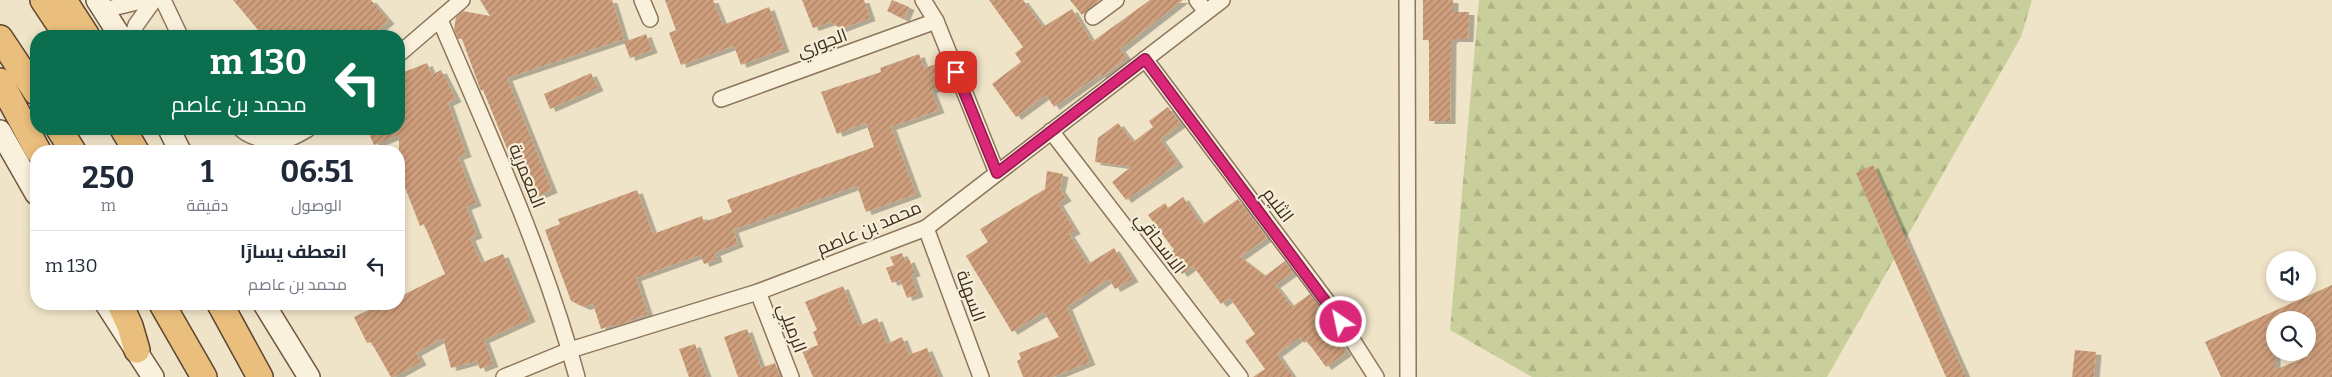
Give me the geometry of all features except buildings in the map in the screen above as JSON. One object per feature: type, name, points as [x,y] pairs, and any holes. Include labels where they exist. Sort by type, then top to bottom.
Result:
[{"type":"highway","points":[[43,0],[63,30]]},
{"type":"highway","points":[[64,0],[83,30]]},
{"type":"highway","points":[[0,38],[30,83]]},
{"type":"highway","points":[[0,81],[35,145]]},
{"type":"highway","points":[[123,310],[137,350]]},
{"type":"highway","points":[[165,310],[204,377]]},
{"type":"highway","points":[[223,310],[260,377]]},
{"type":"main road","points":[[100,5],[116,30]]},
{"type":"main road","points":[[0,131],[30,184]]},
{"type":"main road","points":[[110,310],[153,377]]},
{"type":"main road","points":[[268,310],[309,377]]},
{"type":"street","points":[[100,5],[145,0]]},
{"type":"street","points":[[134,30],[154,0]]},
{"type":"street","points":[[163,0],[177,30]]},
{"type":"street","points":[[405,49],[462,0]]},
{"type":"street","points":[[642,0],[650,19]]},
{"type":"street","points":[[923,0],[936,21],[997,173]]},
{"type":"street","points":[[1092,17],[1116,0]]},
{"type":"street","points":[[1197,0],[1206,12]]},
{"type":"street","name":"محمد بن عاصم","points":[[504,377],[570,350],[758,292],[926,228],[1222,0]]},
{"type":"street","points":[[1407,0],[1408,377]]},
{"type":"street","name":"المعمرية","points":[[440,20],[521,208],[570,350],[577,377]]},
{"type":"street","name":"الجوري","points":[[721,100],[936,21]]},
{"type":"street","name":"الثليم","points":[[1145,59],[1332,308],[1376,377]]},
{"type":"street","name":"الاسحاقي","points":[[1051,132],[1240,377]]},
{"type":"street","points":[[252,135],[264,140],[284,141],[296,135]]},
{"type":"street","name":"السهلة","points":[[926,228],[981,377]]},
{"type":"street","name":"الرميلي","points":[[758,292],[791,377]]},
{"type":"green space","points":[[1479,0],[2032,0],[2021,37],[1827,377],[1532,377],[1450,330]]},
{"type":"route","points":[[956,72],[997,173],[1145,59],[1341,322]]}]
